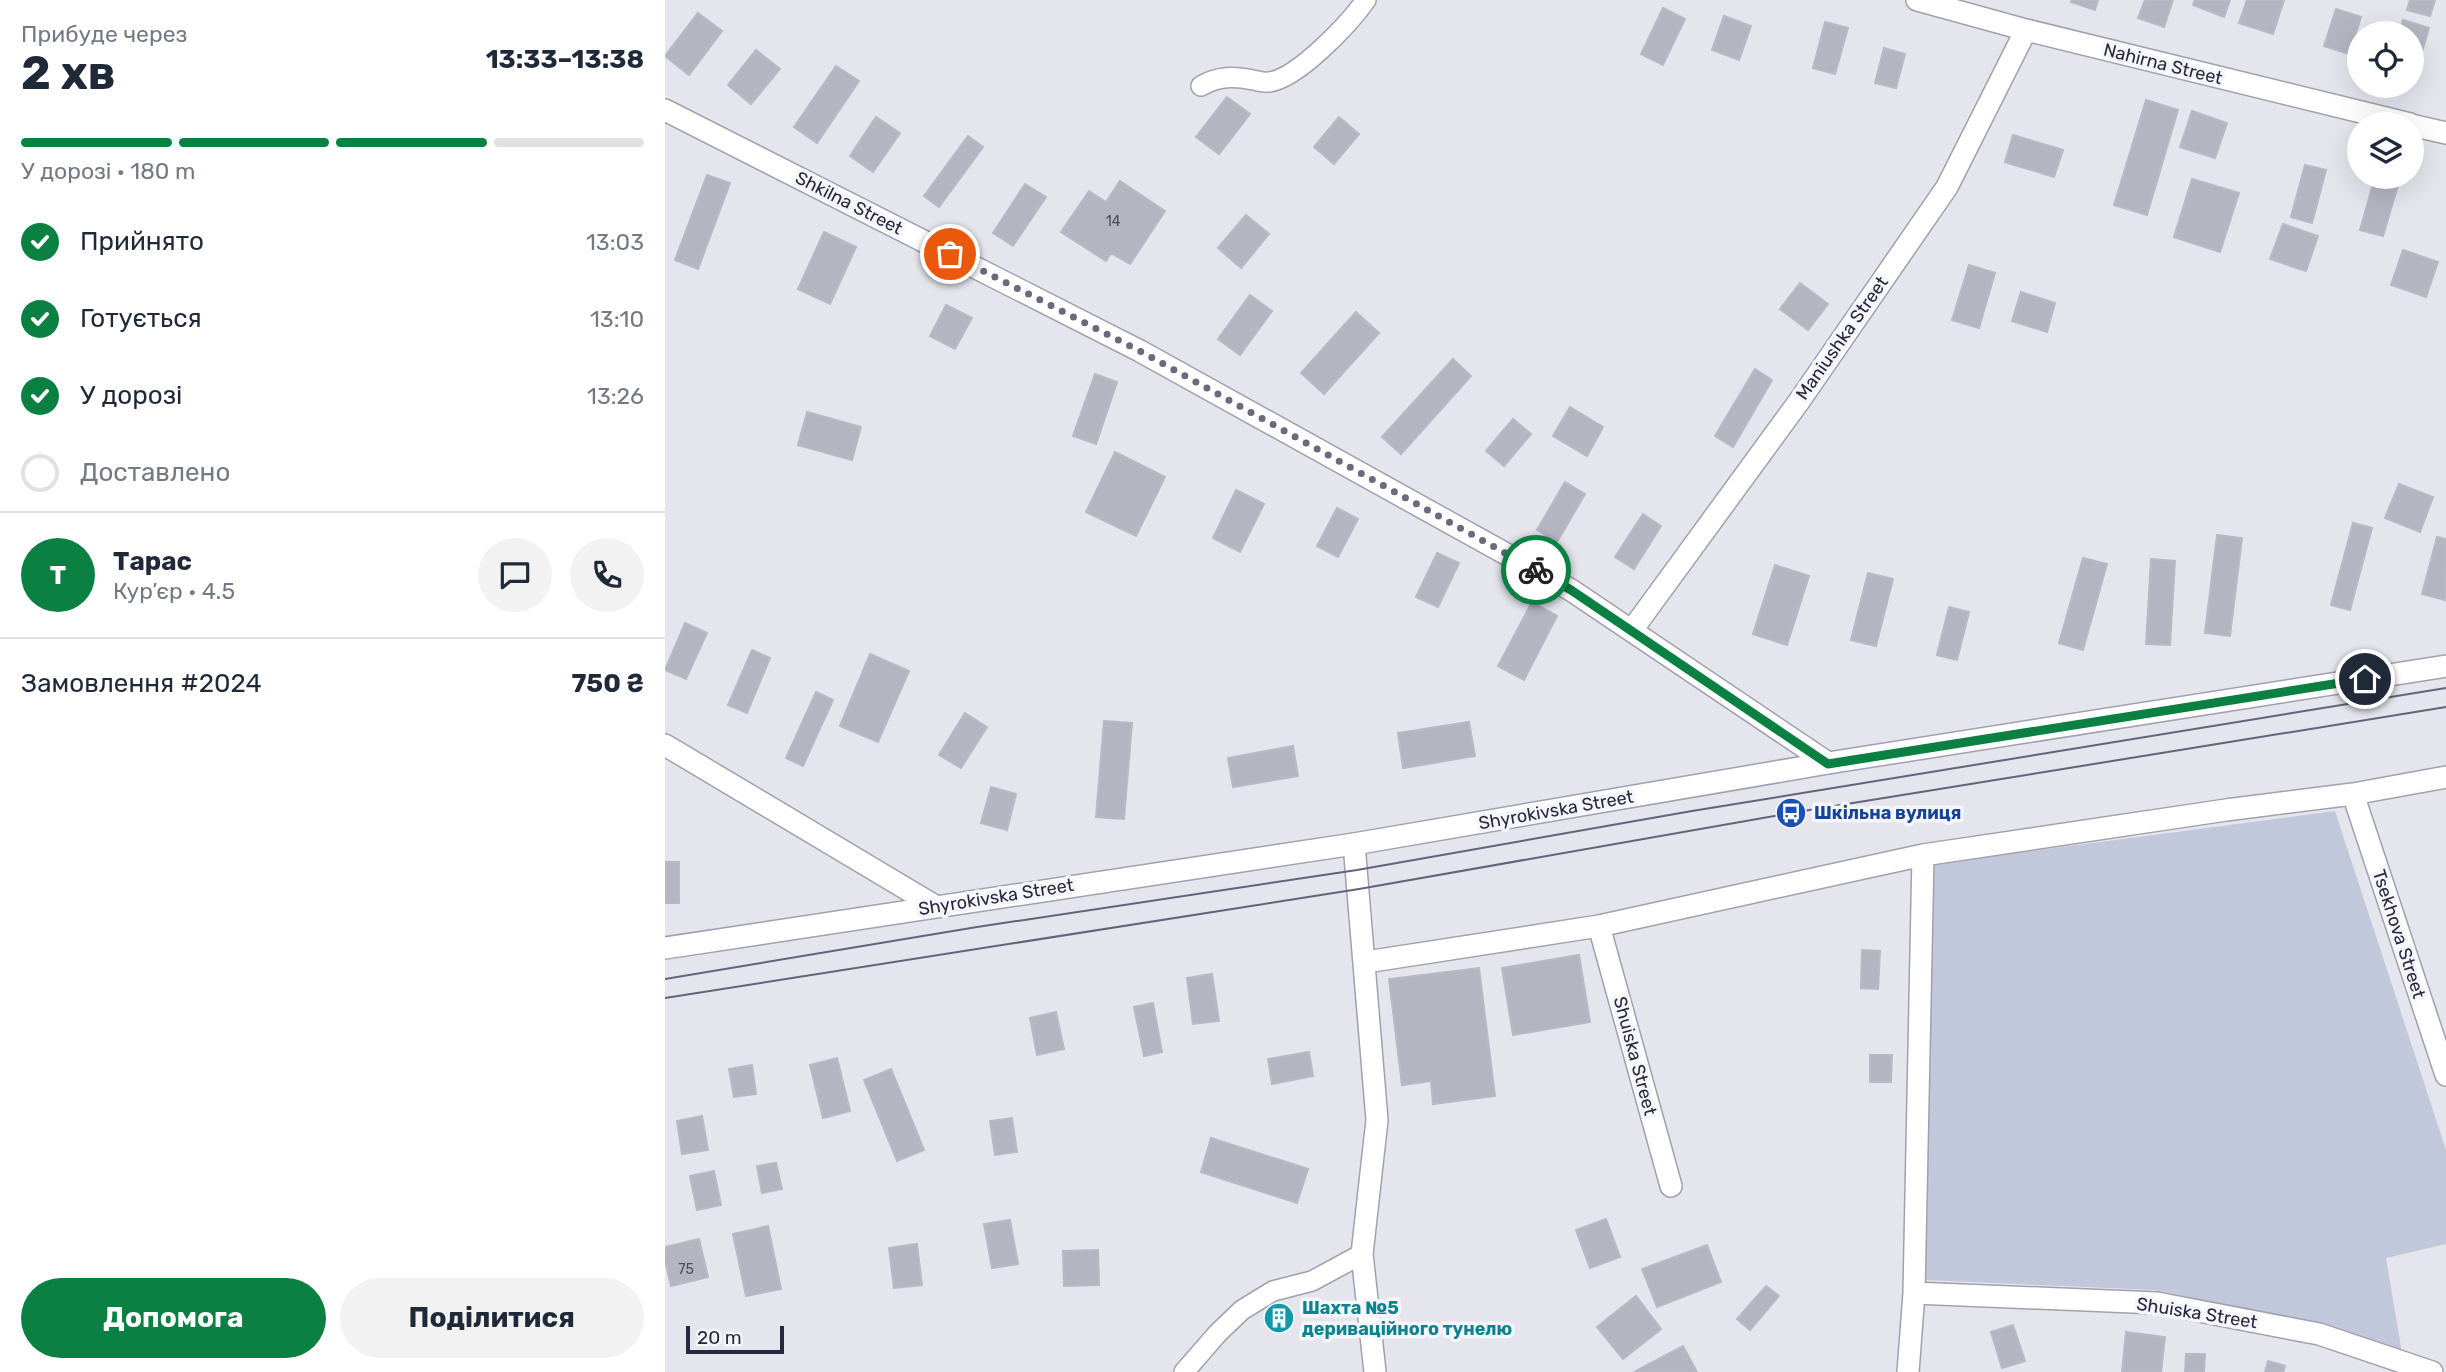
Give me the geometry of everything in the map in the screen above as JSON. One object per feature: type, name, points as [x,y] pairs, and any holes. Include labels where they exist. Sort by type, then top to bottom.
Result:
[{"type":"street","name":"Nahirna Street","points":[[1917,0],[2026,30],[2362,112]]},
{"type":"street","name":"Maniushka Street","points":[[1632,630],[1800,400],[1947,187],[2026,30]]},
{"type":"street","name":"Shkilna Street","points":[[665,110],[1140,351],[1571,590],[1828,764]]},
{"type":"street","name":"Nahirna Street","points":[[2424,127],[2446,133]]},
{"type":"street","name":"Shyrokivska Street","points":[[665,948],[1354,844],[1828,764],[2446,666]]},
{"type":"street","points":[[665,745],[935,906]]},
{"type":"street","points":[[1366,962],[1599,926],[1923,855],[2353,794],[2446,778]]},
{"type":"street","name":"Tsekhova Street","points":[[2353,794],[2446,1075]]},
{"type":"street","points":[[1354,844],[1366,962],[1377,1120],[1361,1254],[1375,1372]]},
{"type":"street","points":[[1908,1372],[1914,1293],[1923,855]]},
{"type":"street","name":"Shuiska Street","points":[[1599,926],[1671,1186]]},
{"type":"street","name":"Shuiska Street","points":[[1914,1293],[2157,1303],[2319,1334],[2432,1372]]},
{"type":"lane","points":[[1201,86],[1216,78],[1243,78],[1265,83],[1281,80],[1300,68],[1358,12],[1366,0]]},
{"type":"lane","points":[[1184,1372],[1218,1333],[1243,1310],[1273,1291],[1312,1281],[1361,1254]]},
{"type":"shaded area","points":[[2335,811],[2446,1150],[2446,1244],[2386,1258],[2402,1353],[2326,1325],[2155,1290],[1925,1280],[1934,864]]},
{"type":"building","points":[[2098,0],[2095,10],[2071,2]]},
{"type":"building","points":[[2145,0],[2173,0],[2164,27],[2138,18]]},
{"type":"building","points":[[2195,0],[2230,0],[2224,17],[2193,5]]},
{"type":"building","points":[[2247,0],[2284,0],[2273,34],[2239,23]]},
{"type":"building","points":[[2410,0],[2435,0],[2430,16],[2407,10]]},
{"type":"building","points":[[1663,8],[1685,19],[1663,65],[1641,54]]},
{"type":"building","points":[[2336,9],[2361,17],[2360,21],[2347,21],[2347,53],[2324,46]]},
{"type":"building","points":[[698,13],[722,31],[689,75],[665,56]]},
{"type":"building","points":[[1724,16],[1751,26],[1739,60],[1712,50]]},
{"type":"building","points":[[1825,22],[1848,28],[1835,74],[1813,68]]},
{"type":"building","points":[[2424,26],[2429,28],[2424,45]]},
{"type":"building","points":[[1884,48],[1905,54],[1896,88],[1875,83]]},
{"type":"building","points":[[756,50],[780,69],[751,104],[728,85]]},
{"type":"building","points":[[836,66],[859,81],[817,143],[794,127]]},
{"type":"building","points":[[1227,97],[1250,114],[1219,154],[1196,137]]},
{"type":"building","points":[[2146,100],[2178,110],[2147,215],[2114,205]]},
{"type":"building","points":[[2192,111],[2227,123],[2215,158],[2180,147]]},
{"type":"building","points":[[876,117],[900,133],[873,172],[850,156]]},
{"type":"building","points":[[1339,117],[1359,134],[1334,164],[1314,147]]},
{"type":"building","points":[[2013,135],[2063,150],[2054,177],[2005,162]]},
{"type":"building","points":[[968,136],[983,147],[939,207],[924,196]]},
{"type":"building","points":[[2305,165],[2326,170],[2312,223],[2291,217]]},
{"type":"building","points":[[707,175],[730,183],[698,269],[675,260]]},
{"type":"building","points":[[2192,179],[2239,193],[2220,252],[2174,237]]},
{"type":"building","points":[[1120,181],[1165,211],[1130,264],[1111,253],[1106,261],[1061,232],[1089,191],[1106,202]]},
{"type":"building","points":[[1025,184],[1046,197],[1013,246],[993,233]]},
{"type":"building","points":[[2372,189],[2397,189],[2383,236],[2360,230]]},
{"type":"building","points":[[1246,215],[1269,234],[1241,268],[1218,248]]},
{"type":"building","points":[[2283,224],[2318,236],[2306,271],[2270,259]]},
{"type":"building","points":[[824,232],[856,247],[830,304],[798,289]]},
{"type":"building","points":[[2403,250],[2438,262],[2426,297],[2391,285]]},
{"type":"building","points":[[1969,265],[1995,273],[1979,328],[1952,320]]},
{"type":"building","points":[[1800,283],[1828,304],[1808,330],[1780,309]]},
{"type":"building","points":[[2021,292],[2055,303],[2047,332],[2012,321]]},
{"type":"building","points":[[1250,295],[1272,311],[1240,355],[1218,339]]},
{"type":"building","points":[[946,305],[972,318],[955,349],[930,336]]},
{"type":"building","points":[[1356,312],[1379,333],[1324,394],[1301,373]]},
{"type":"building","points":[[1453,359],[1471,376],[1401,454],[1382,437]]},
{"type":"building","points":[[1755,369],[1772,380],[1733,447],[1715,436]]},
{"type":"building","points":[[1095,374],[1117,382],[1096,444],[1073,436]]},
{"type":"building","points":[[1570,407],[1603,427],[1587,456],[1553,436]]},
{"type":"building","points":[[807,412],[861,427],[852,460],[798,445]]},
{"type":"building","points":[[1513,419],[1531,434],[1504,466],[1486,451]]},
{"type":"building","points":[[1115,452],[1165,477],[1136,536],[1086,512]]},
{"type":"building","points":[[1565,482],[1585,494],[1557,542],[1537,530]]},
{"type":"building","points":[[2399,484],[2433,497],[2420,532],[2385,518]]},
{"type":"building","points":[[1236,490],[1264,504],[1240,552],[1213,538]]},
{"type":"building","points":[[1337,508],[1358,519],[1338,557],[1317,546]]},
{"type":"building","points":[[1643,514],[1661,526],[1634,569],[1615,557]]},
{"type":"building","points":[[2353,523],[2372,528],[2350,610],[2331,605]]},
{"type":"building","points":[[2217,535],[2242,538],[2230,636],[2205,633]]},
{"type":"building","points":[[2437,537],[2446,539],[2445,600],[2422,594]]},
{"type":"building","points":[[1437,553],[1459,563],[1438,607],[1416,597]]},
{"type":"building","points":[[2083,558],[2107,564],[2083,650],[2059,643]]},
{"type":"building","points":[[2151,559],[2175,561],[2170,645],[2146,644]]},
{"type":"building","points":[[1775,565],[1809,576],[1787,645],[1753,634]]},
{"type":"building","points":[[1868,573],[1893,579],[1876,646],[1851,640]]},
{"type":"building","points":[[1532,602],[1557,616],[1524,680],[1498,666]]},
{"type":"building","points":[[1949,607],[1969,612],[1957,660],[1937,655]]},
{"type":"building","points":[[685,623],[707,633],[686,679],[665,670]]},
{"type":"building","points":[[752,650],[770,658],[747,713],[728,705]]},
{"type":"building","points":[[870,654],[909,671],[878,742],[840,726]]},
{"type":"building","points":[[816,692],[833,700],[803,766],[786,758]]},
{"type":"building","points":[[965,713],[987,727],[961,768],[939,755]]},
{"type":"building","points":[[1104,721],[1132,723],[1124,819],[1096,817]]},
{"type":"building","points":[[1469,722],[1475,756],[1403,768],[1398,733]]},
{"type":"building","points":[[1293,746],[1298,776],[1233,787],[1228,758]]},
{"type":"building","points":[[991,787],[1016,794],[1007,830],[981,823]]},
{"type":"building","points":[[665,862],[679,862],[679,903],[665,903]]},
{"type":"building","points":[[1862,950],[1880,951],[1878,989],[1861,988]]},
{"type":"building","points":[[1579,955],[1590,1022],[1513,1035],[1502,968]]},
{"type":"building","points":[[1479,968],[1495,1096],[1433,1104],[1431,1081],[1402,1085],[1389,979]]},
{"type":"building","points":[[1212,974],[1219,1021],[1193,1024],[1187,978]]},
{"type":"building","points":[[1153,1003],[1162,1052],[1144,1056],[1134,1007]]},
{"type":"building","points":[[1056,1012],[1064,1049],[1037,1055],[1030,1018]]},
{"type":"building","points":[[1309,1052],[1313,1076],[1272,1084],[1268,1059]]},
{"type":"building","points":[[1870,1055],[1892,1055],[1891,1082],[1870,1082]]},
{"type":"building","points":[[837,1058],[850,1111],[823,1118],[810,1065]]},
{"type":"building","points":[[752,1065],[756,1094],[734,1097],[729,1069]]},
{"type":"building","points":[[891,1069],[924,1150],[897,1161],[864,1080]]},
{"type":"building","points":[[702,1116],[708,1150],[682,1154],[677,1121]]},
{"type":"building","points":[[1012,1118],[1017,1152],[995,1155],[990,1121]]},
{"type":"building","points":[[1211,1138],[1308,1169],[1297,1203],[1201,1172]]},
{"type":"building","points":[[776,1163],[782,1189],[762,1193],[757,1166]]},
{"type":"building","points":[[714,1171],[721,1205],[697,1210],[690,1176]]},
{"type":"building","points":[[1606,1219],[1620,1257],[1590,1268],[1576,1230]]},
{"type":"building","points":[[1010,1220],[1018,1264],[992,1268],[984,1224]]},
{"type":"building","points":[[768,1226],[781,1289],[746,1296],[733,1234]]},
{"type":"building","points":[[699,1239],[708,1277],[671,1286],[665,1247]]},
{"type":"building","points":[[917,1244],[922,1285],[894,1288],[889,1248]]},
{"type":"building","points":[[1707,1245],[1721,1282],[1657,1307],[1642,1269]]},
{"type":"building","points":[[1098,1250],[1099,1285],[1064,1286],[1063,1251]]},
{"type":"building","points":[[1766,1286],[1779,1296],[1750,1330],[1737,1319]]},
{"type":"building","points":[[1636,1296],[1661,1329],[1623,1359],[1597,1327]]},
{"type":"building","name":"Шахта №5 дериваційного тунелю","points":[[1282,1307],[1289,1315],[1287,1326],[1276,1328],[1268,1321],[1271,1310]]},
{"type":"building","points":[[2013,1325],[2025,1361],[2002,1368],[1991,1332]]},
{"type":"building","points":[[2126,1332],[2165,1337],[2161,1372],[2122,1372]]},
{"type":"building","points":[[1683,1346],[1697,1372],[1634,1372]]},
{"type":"building","points":[[2186,1354],[2205,1354],[2204,1372],[2185,1372]]},
{"type":"building","points":[[2268,1361],[2285,1366],[2283,1372],[2265,1372]]},
{"type":"tram line","points":[[665,979],[977,927],[1357,870],[1692,811],[2446,688]]},
{"type":"tram line","points":[[665,998],[1359,889],[1791,813],[2446,707]]},
{"type":"way so far","points":[[950,254],[1140,351],[1536,570]]},
{"type":"place","name":"Шкільна вулиця","points":[[1791,813]]},
{"type":"place","name":"Шахта №5 дериваційного тунелю","points":[[1279,1318]]},
{"type":"route","points":[[1536,570],[1571,590],[1828,764],[2365,679]]}]
